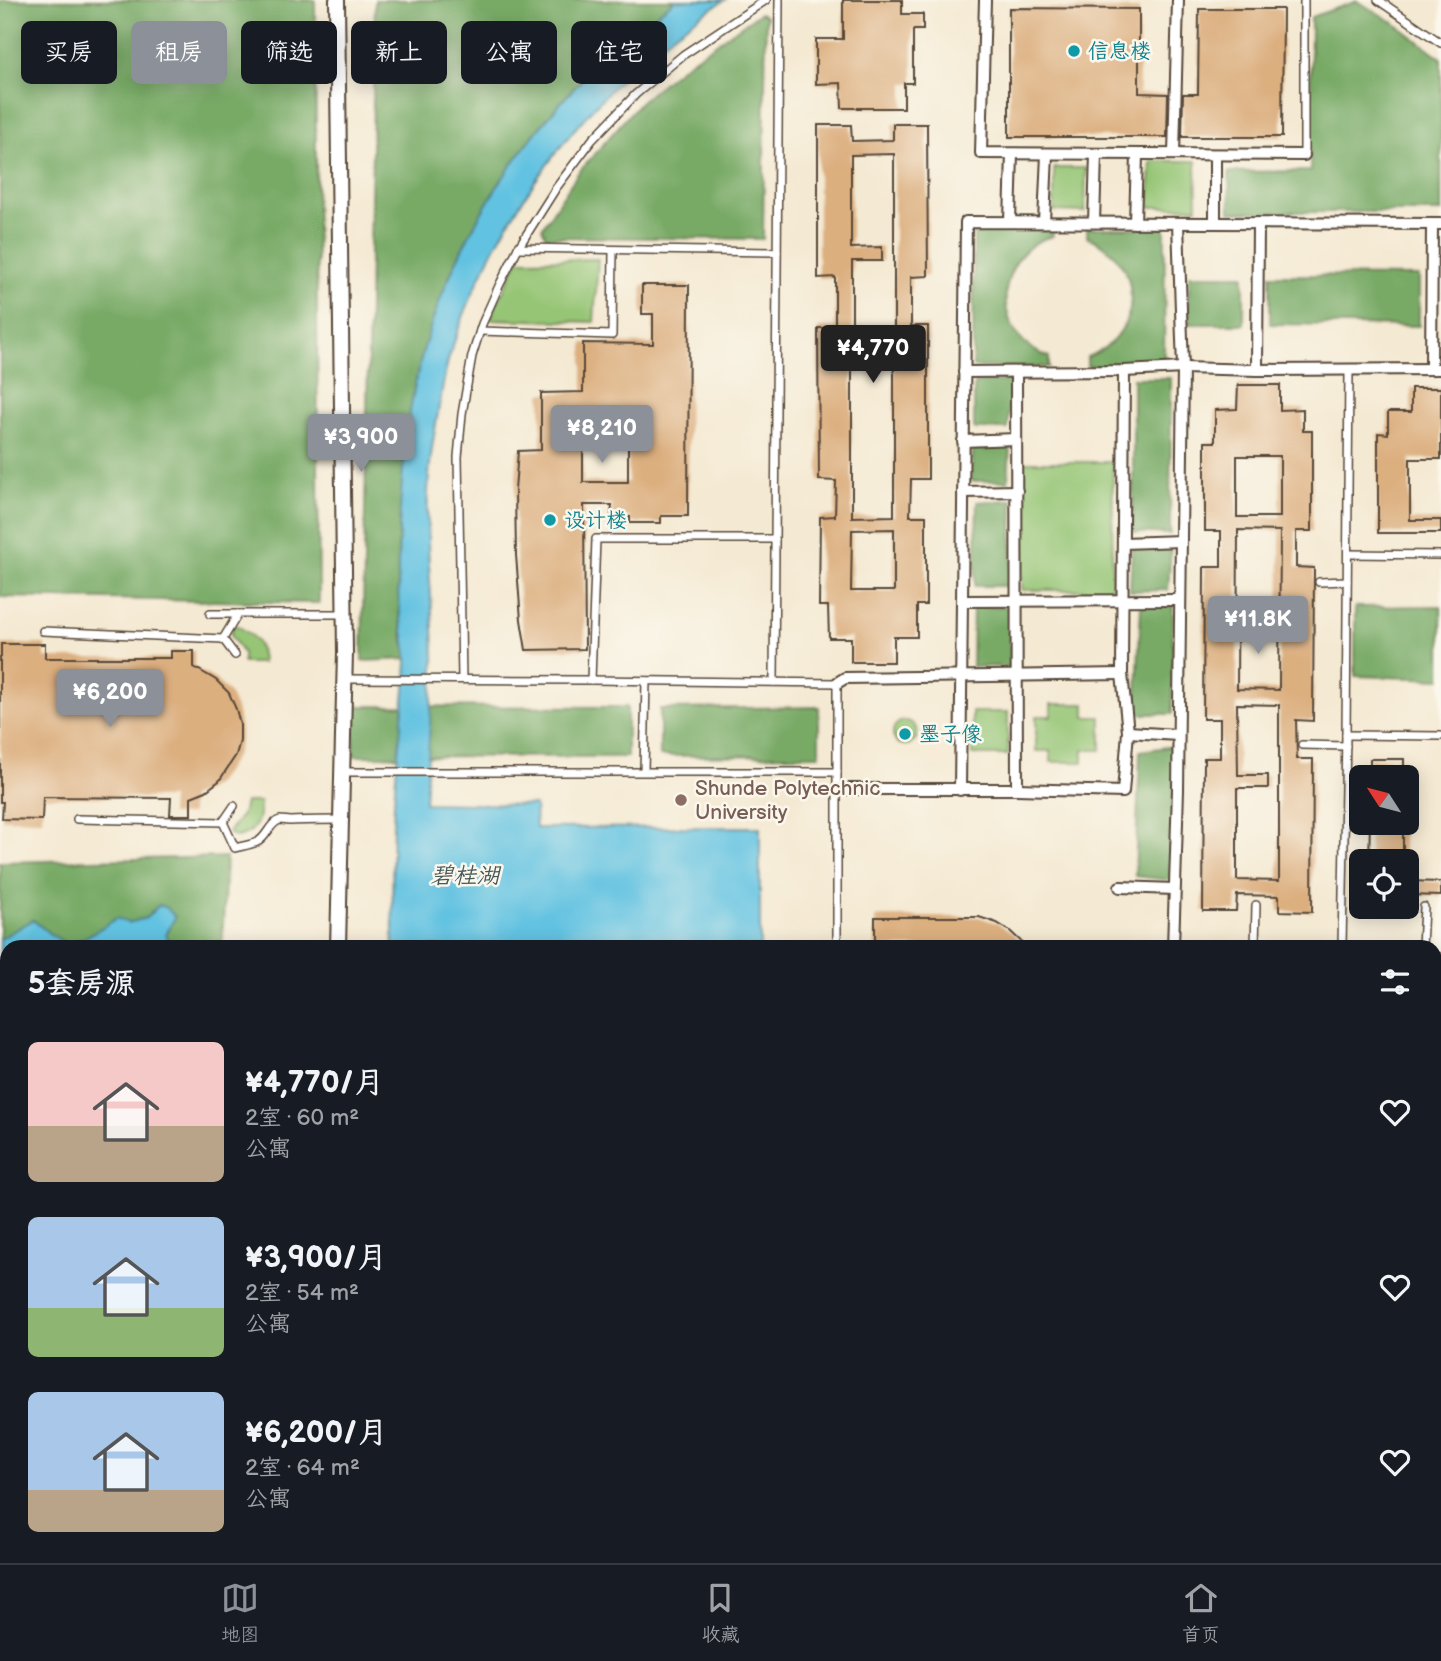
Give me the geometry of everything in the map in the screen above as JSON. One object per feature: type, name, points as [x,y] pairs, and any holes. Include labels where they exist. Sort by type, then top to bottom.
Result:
[{"type":"street","points":[[338,0],[345,614],[338,940]]},
{"type":"street","points":[[985,0],[981,153],[1304,155]]},
{"type":"street","points":[[1174,154],[1178,0]]},
{"type":"street","points":[[1010,222],[1012,154]]},
{"type":"street","points":[[1044,222],[1047,154]]},
{"type":"street","points":[[1094,222],[1096,154]]},
{"type":"street","points":[[1135,223],[1138,155]]},
{"type":"street","points":[[1215,156],[1215,222]]},
{"type":"street","points":[[960,790],[963,601],[963,441],[966,222],[1437,224],[1436,369],[964,372]]},
{"type":"street","points":[[1173,940],[1183,369],[1178,223]]},
{"type":"street","points":[[1257,370],[1258,223]]},
{"type":"street","points":[[838,789],[1123,792],[1128,732],[1122,674],[1124,371]]},
{"type":"street","points":[[1016,372],[1017,789]]},
{"type":"street","points":[[963,441],[1016,439]]},
{"type":"street","points":[[963,492],[1017,491]]},
{"type":"street","points":[[1123,543],[1181,541]]},
{"type":"street","points":[[963,601],[1180,600]]},
{"type":"street","points":[[837,684],[845,678],[1122,674]]},
{"type":"street","points":[[1128,732],[1178,735]]},
{"type":"street","points":[[1120,887],[1174,889]]},
{"type":"lane","points":[[462,679],[458,457],[472,356],[499,286],[518,248],[556,188],[592,140],[636,94],[683,55],[766,0]]},
{"type":"lane","points":[[774,682],[779,0]]},
{"type":"lane","points":[[1304,0],[1304,155]]},
{"type":"lane","points":[[1378,0],[1441,43]]},
{"type":"lane","points":[[518,248],[777,252]]},
{"type":"lane","points":[[480,331],[612,335],[612,250]]},
{"type":"lane","points":[[1342,940],[1349,370]]},
{"type":"lane","points":[[591,680],[596,538],[775,539]]},
{"type":"lane","points":[[1348,554],[1441,555]]},
{"type":"lane","points":[[1319,582],[1347,582]]},
{"type":"lane","points":[[210,614],[345,614]]},
{"type":"lane","points":[[223,639],[238,614]]},
{"type":"lane","points":[[43,631],[223,639]]},
{"type":"lane","points":[[223,639],[235,655]]},
{"type":"lane","points":[[345,679],[837,684],[837,940]]},
{"type":"lane","points":[[644,771],[646,681]]},
{"type":"lane","points":[[1346,735],[1441,736]]},
{"type":"lane","points":[[1301,745],[1346,746]]},
{"type":"lane","points":[[342,772],[837,772]]},
{"type":"lane","points":[[223,821],[234,806]]},
{"type":"lane","points":[[77,818],[223,821]]},
{"type":"lane","points":[[223,821],[235,848],[256,843],[277,821],[342,820]]},
{"type":"lane","points":[[1255,940],[1256,905]]},
{"type":"lane","points":[[1422,940],[1424,906]]},
{"type":"green space","points":[[315,0],[315,21],[241,21],[241,84],[316,84],[319,603],[0,597],[0,2]]},
{"type":"green space","points":[[375,0],[675,0],[648,21],[571,21],[571,84],[578,84],[513,164],[469,236],[451,274],[435,313],[420,367],[407,449],[399,520],[398,578],[400,617],[407,659],[362,661],[373,84],[447,84],[447,21],[375,21]]},
{"type":"green space","points":[[1357,1],[1393,22],[1441,58],[1441,212],[1230,212],[1229,172],[1310,171],[1311,17]]},
{"type":"green space","points":[[760,13],[766,16],[763,239],[546,237],[542,228],[578,173],[640,102],[662,84],[667,84],[667,80]]},
{"type":"green space","points":[[1151,161],[1196,161],[1197,207],[1149,207]]},
{"type":"green space","points":[[1054,168],[1086,168],[1085,212],[1054,211]]},
{"type":"green space","points":[[974,227],[1053,227],[1053,236],[1039,241],[1017,261],[1010,274],[1006,303],[1015,331],[1030,347],[1049,357],[1049,367],[973,367]]},
{"type":"green space","points":[[1087,228],[1165,228],[1164,366],[1087,366],[1087,357],[1106,346],[1120,332],[1128,315],[1131,297],[1128,279],[1120,262],[1106,248],[1087,237]]},
{"type":"green space","points":[[598,259],[594,322],[490,319],[518,260]]},
{"type":"green space","points":[[1189,275],[1244,275],[1244,324],[1189,324]]},
{"type":"green space","points":[[1270,275],[1419,276],[1419,326],[1270,324]]},
{"type":"green space","points":[[1133,378],[1171,378],[1170,534],[1133,532]]},
{"type":"green space","points":[[1011,380],[1008,429],[974,429],[974,383]]},
{"type":"green space","points":[[1010,447],[1008,481],[971,481],[973,449]]},
{"type":"green space","points":[[1023,462],[1113,462],[1112,590],[1022,590]]},
{"type":"green space","points":[[1013,500],[1011,586],[975,586],[977,502]]},
{"type":"green space","points":[[1132,549],[1171,549],[1168,590],[1130,591]]},
{"type":"green space","points":[[1141,605],[1173,606],[1172,714],[1136,714]]},
{"type":"green space","points":[[1010,606],[1010,666],[972,667],[973,607]]},
{"type":"green space","points":[[1441,606],[1441,679],[1355,676],[1355,607]]},
{"type":"green space","points":[[232,626],[238,626],[256,641],[262,663],[243,663],[243,653],[231,636]]},
{"type":"green space","points":[[1051,704],[1085,704],[1085,717],[1101,717],[1101,750],[1083,750],[1083,762],[1051,762],[1051,751],[1036,751],[1036,716],[1051,716]]},
{"type":"green space","points":[[354,706],[627,707],[627,757],[354,756]]},
{"type":"green space","points":[[819,707],[819,755],[660,756],[660,709]]},
{"type":"green space","points":[[972,712],[1008,712],[1008,755],[972,755]]},
{"type":"green space","points":[[905,721],[916,728],[917,733],[910,744],[905,745],[894,738],[893,733],[900,722]]},
{"type":"green space","points":[[1174,746],[1170,880],[1135,876],[1140,751]]},
{"type":"green space","points":[[245,802],[260,802],[259,817],[248,833],[231,835],[228,832],[242,815]]},
{"type":"green space","points":[[226,857],[222,940],[169,940],[146,918],[80,940],[60,940],[33,920],[0,939],[0,862]]},
{"type":"water","name":"碧桂湖","points":[[675,0],[725,0],[667,40],[667,21],[648,21]]},
{"type":"water","name":"碧桂湖","points":[[579,84],[618,84],[591,110],[554,155],[520,204],[491,254],[467,307],[448,361],[431,456],[427,512],[434,662],[425,803],[535,805],[536,828],[760,827],[760,940],[393,940],[393,822],[407,661],[398,593],[400,513],[407,430],[417,376],[436,311],[469,235],[513,164]]},
{"type":"water","points":[[159,905],[167,908],[175,917],[166,935],[169,940],[79,940],[117,918],[128,923],[146,918]]},
{"type":"water","points":[[33,920],[60,940],[0,940]]},
{"type":"building","points":[[843,0],[902,0],[902,14],[923,14],[923,30],[913,30],[913,83],[904,83],[904,108],[842,108],[841,83],[816,84],[816,39],[843,39]]},
{"type":"building","points":[[1009,8],[1139,9],[1139,93],[1168,94],[1167,137],[1009,137]]},
{"type":"building","points":[[1199,9],[1283,9],[1282,137],[1182,137],[1183,94],[1198,94]]},
{"type":"building","points":[[893,124],[927,124],[928,276],[911,277],[911,326],[928,326],[928,479],[911,479],[910,516],[926,516],[926,605],[917,605],[917,637],[894,637],[894,662],[851,662],[851,638],[829,638],[828,606],[819,606],[820,517],[835,516],[836,481],[819,480],[818,328],[835,328],[835,277],[818,278],[818,125],[851,125],[852,141],[893,140]],"holes":[[[894,154],[894,342],[852,343],[852,261],[882,261],[882,247],[851,248],[851,155]],[[894,357],[894,516],[852,517],[852,358]],[[894,529],[894,591],[851,591],[852,530]]]},
{"type":"building","points":[[642,285],[689,285],[688,516],[661,516],[661,523],[630,523],[630,517],[611,516],[612,505],[584,505],[585,649],[526,650],[516,555],[515,490],[518,451],[541,450],[541,393],[583,392],[583,343],[653,344],[653,314],[642,314]],"holes":[[[583,421],[628,421],[628,482],[583,482]]]},
{"type":"building","points":[[1238,385],[1280,385],[1280,410],[1303,409],[1303,431],[1312,431],[1312,531],[1296,531],[1296,567],[1314,568],[1313,721],[1296,720],[1297,759],[1313,759],[1312,912],[1279,911],[1279,896],[1237,895],[1236,911],[1203,911],[1204,758],[1220,758],[1220,719],[1203,719],[1204,567],[1221,567],[1221,531],[1205,531],[1205,442],[1215,442],[1215,410],[1237,409]],"holes":[[[1237,456],[1280,456],[1280,517],[1237,517]],[[1238,530],[1280,531],[1279,690],[1237,689]],[[1237,704],[1279,705],[1279,881],[1237,880],[1237,788],[1268,788],[1268,775],[1238,775]]]},
{"type":"building","points":[[1411,388],[1441,388],[1441,459],[1410,459],[1410,520],[1441,520],[1441,533],[1378,533],[1378,433],[1388,434],[1388,412],[1411,412]]},
{"type":"building","points":[[1,644],[45,644],[45,658],[171,658],[171,651],[194,651],[194,667],[216,680],[229,693],[236,709],[240,724],[240,741],[236,755],[219,781],[206,791],[191,797],[191,815],[170,815],[171,798],[43,797],[42,820],[2,819]]},
{"type":"building","points":[[1370,759],[1404,759],[1404,765],[1370,765]]},
{"type":"building","points":[[1370,835],[1403,835],[1403,849],[1369,849]]},
{"type":"building","points":[[1419,881],[1441,882],[1441,896],[1419,895]]},
{"type":"building","points":[[875,917],[979,917],[997,923],[1020,940],[875,940]]},
{"type":"place","name":"信息楼","points":[[1074,51]]},
{"type":"place","name":"设计楼","points":[[550,520]]},
{"type":"place","name":"墨子像","points":[[905,734]]},
{"type":"place","name":"Shunde Polytechnic University","points":[[681,800]]}]
